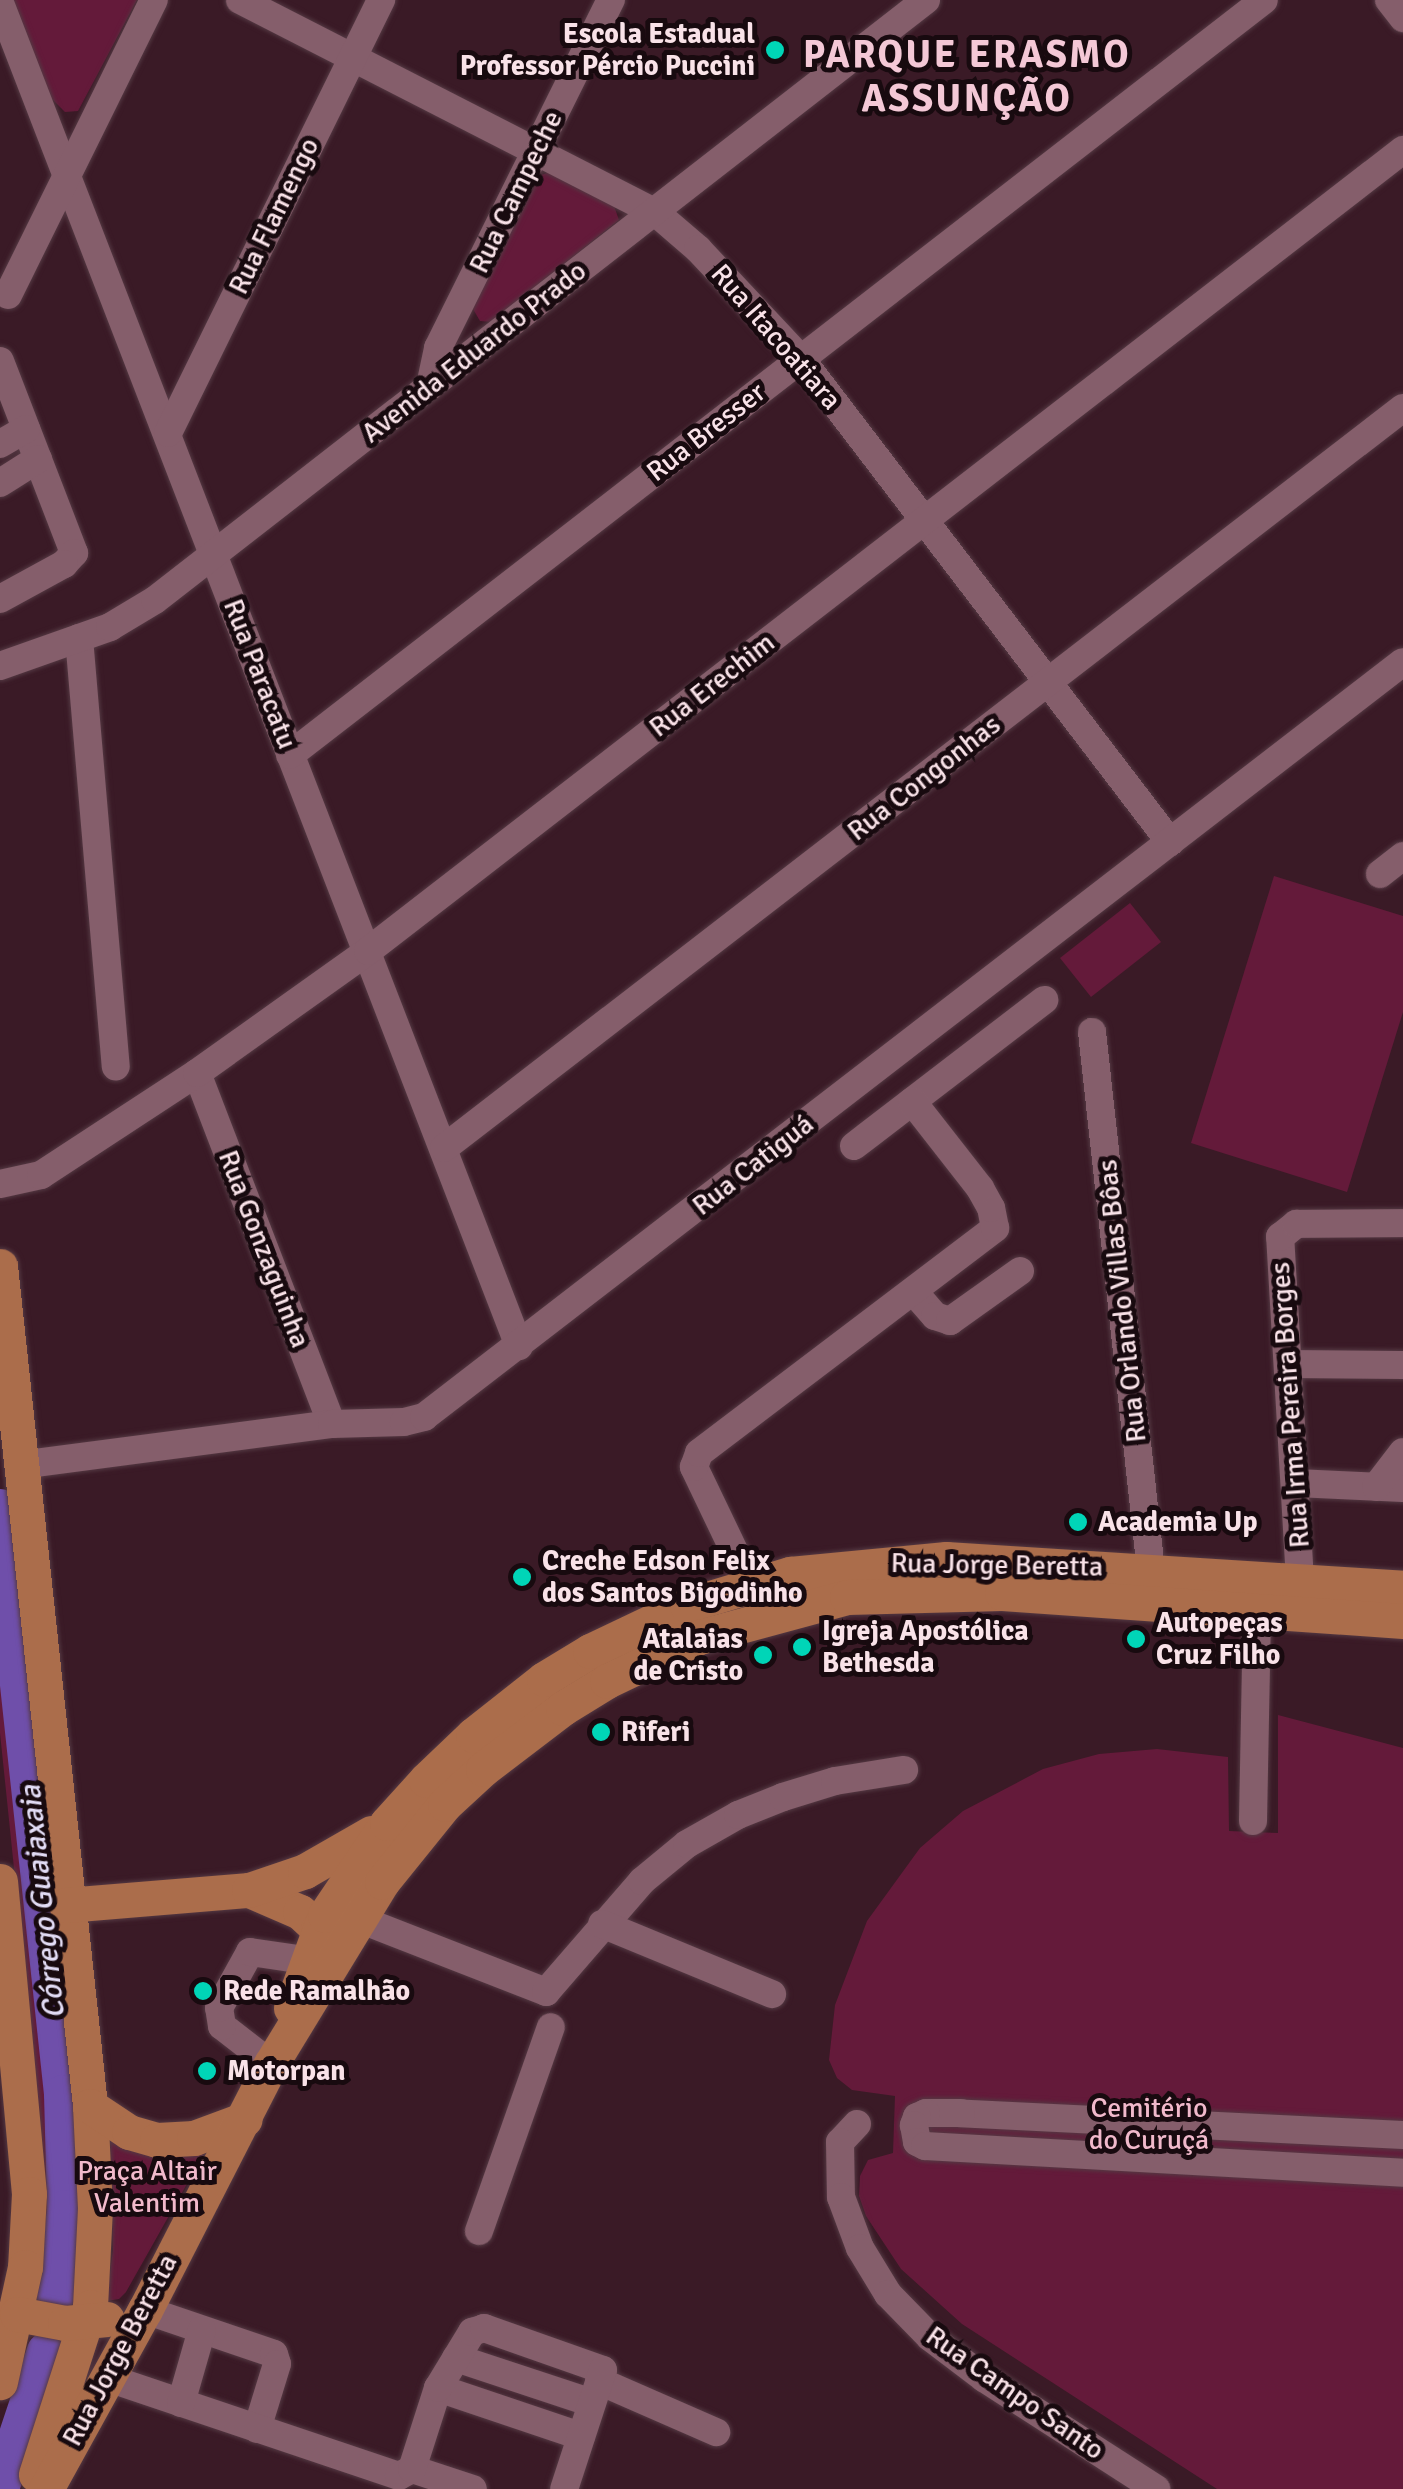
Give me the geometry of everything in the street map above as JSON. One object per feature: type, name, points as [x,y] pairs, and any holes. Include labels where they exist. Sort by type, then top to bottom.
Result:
[{"type":"main road","points":[[0,1266],[90,2106],[95,2253],[86,2323],[31,2489]]},
{"type":"main road","name":"Rua Jorge Beretta","points":[[275,2058],[312,1945],[388,1823],[460,1745],[544,1679],[638,1626],[750,1584],[846,1565],[931,1559],[1403,1588]]},
{"type":"main road","name":"Rua Jorge Beretta","points":[[46,2489],[275,2058],[358,1919],[422,1829],[482,1769],[607,1681],[716,1632],[847,1597],[900,1592],[1002,1593],[1403,1621]]},
{"type":"main road","points":[[66,1905],[249,1890],[305,1871],[388,1823]]},
{"type":"main road","points":[[0,1881],[28,2152],[28,2231],[8,2309],[0,2382]]},
{"type":"main road","points":[[249,1890],[285,1902],[312,1945]]},
{"type":"main road","points":[[90,2106],[130,2132],[156,2140],[194,2138],[245,2119]]},
{"type":"main road","points":[[8,2309],[86,2323],[123,2314],[148,2302]]},
{"type":"street","points":[[8,295],[154,0]]},
{"type":"street","name":"Rua Itacoatiara","points":[[240,0],[537,148],[655,212],[753,304],[801,359],[1045,684],[1170,842]]},
{"type":"street","name":"Rua Flamengo","points":[[168,432],[381,0]]},
{"type":"street","name":"Rua Campeche","points":[[430,386],[438,348],[611,0]]},
{"type":"street","name":"Avenida Eduardo Prado","points":[[0,666],[134,615],[926,0]]},
{"type":"street","name":"Rua Bresser","points":[[290,755],[1264,0]]},
{"type":"street","points":[[1389,0],[1403,18]]},
{"type":"street","name":"Rua Paracatu","points":[[0,2],[519,1346]]},
{"type":"street","name":"Rua Erechim","points":[[0,1184],[41,1175],[197,1074],[368,950],[1403,150]]},
{"type":"street","points":[[0,361],[23,434],[74,553],[64,564],[0,598]]},
{"type":"street","name":"Rua Congonhas","points":[[444,1148],[1403,408]]},
{"type":"street","points":[[0,444],[23,434]]},
{"type":"street","points":[[0,461],[23,434]]},
{"type":"street","points":[[0,483],[23,434]]},
{"type":"street","points":[[80,638],[116,1066]]},
{"type":"street","name":"Rua Catiguá","points":[[20,1465],[332,1424],[404,1422],[424,1416],[1403,662]]},
{"type":"street","points":[[1380,874],[1403,856]]},
{"type":"street","points":[[854,1146],[1044,1000]]},
{"type":"street","name":"Rua Orlando Villas Bôas","points":[[1092,1032],[1151,1571]]},
{"type":"street","name":"Rua Gonzaguinha","points":[[197,1074],[332,1424]]},
{"type":"street","points":[[750,1584],[694,1466],[695,1459],[991,1234],[996,1221],[980,1188],[912,1101]]},
{"type":"street","name":"Rua Irma Pereira Borges","points":[[1300,1581],[1280,1245],[1283,1230],[1296,1224],[1403,1223]]},
{"type":"street","points":[[914,1292],[936,1316],[950,1321],[1020,1271]]},
{"type":"street","points":[[1288,1364],[1403,1365]]},
{"type":"street","points":[[1296,1483],[1390,1487],[1403,1452]]},
{"type":"street","points":[[1253,1821],[1257,1611]]},
{"type":"street","points":[[358,1919],[539,1992],[554,1986],[602,1924],[662,1862],[738,1815],[835,1781],[904,1770]]},
{"type":"street","points":[[602,1924],[772,1994]]},
{"type":"street","points":[[275,2058],[222,2026],[219,2008],[250,1952],[312,1945]]},
{"type":"street","points":[[480,2231],[551,2027]]},
{"type":"street","points":[[926,2113],[1234,2126],[1400,2135],[1400,2172],[925,2146],[917,2142],[914,2124],[916,2117],[926,2113]]},
{"type":"street","points":[[1072,2155],[1073,2118]]},
{"type":"street","name":"Rua Campo Santo","points":[[857,2124],[840,2142],[841,2197],[860,2248],[888,2294],[930,2337],[984,2378],[1156,2489]]},
{"type":"street","points":[[1232,2164],[1234,2126]]},
{"type":"street","points":[[148,2302],[202,2330],[277,2359],[257,2429]]},
{"type":"street","points":[[181,2403],[202,2330]]},
{"type":"street","points":[[412,2469],[438,2388],[456,2358],[596,2392],[716,2432]]},
{"type":"street","points":[[108,2378],[398,2476],[412,2469],[472,2489]]},
{"type":"street","points":[[438,2388],[582,2436]]},
{"type":"street","points":[[564,2489],[596,2392]]},
{"type":"green space","points":[[12,0],[137,0],[78,111],[65,112],[50,97]]},
{"type":"green space","points":[[550,172],[614,206],[619,220],[491,322],[480,321],[473,309],[475,301],[538,176]]},
{"type":"green space","points":[[1274,876],[1403,916],[1403,1012],[1347,1192],[1191,1143]]},
{"type":"green space","points":[[1130,903],[1161,942],[1091,997],[1060,958]]},
{"type":"green space","points":[[0,1581],[58,2127],[58,2209],[50,2286],[41,2276],[43,2149],[0,1733]]},
{"type":"green space","name":"Cemitério do Curuçá","points":[[1278,1715],[1403,1748],[1403,2489],[1217,2489],[962,2324],[901,2269],[866,2216],[859,2196],[860,2176],[868,2160],[893,2153],[895,2096],[852,2090],[837,2078],[829,2060],[835,2005],[867,1921],[920,1848],[963,1811],[1043,1769],[1099,1754],[1157,1749],[1228,1757],[1229,1831],[1278,1833]]},
{"type":"green space","name":"Praça Altair Valentim","points":[[110,2137],[210,2143],[126,2292],[119,2299],[106,2301],[113,2250]]},
{"type":"waterway","name":"Córrego Guaiaxaia","points":[[0,1508],[63,2094],[66,2209],[56,2296]]},
{"type":"waterway","name":"Córrego Guaiaxaia","points":[[0,2489],[46,2351]]},
{"type":"place","name":"Escola Estadual Professor Pércio Puccini","points":[[775,50]]},
{"type":"place","name":"Academia Up","points":[[1078,1522]]},
{"type":"place","name":"Creche Edson Felix dos Santos Bigodinho","points":[[522,1577]]},
{"type":"place","name":"Autopeças Cruz Filho","points":[[1136,1639]]},
{"type":"place","name":"Igreja Apostólica Bethesda","points":[[802,1647]]},
{"type":"place","name":"Atalaias de Cristo","points":[[763,1655]]},
{"type":"place","name":"Riferi","points":[[601,1732]]},
{"type":"place","name":"Rede Ramalhão","points":[[203,1991]]},
{"type":"place","name":"Motorpan","points":[[207,2071]]},
{"type":"district","name":"PARQUE ERASMO ASSUNÇÃO","points":[[967,76]]}]
